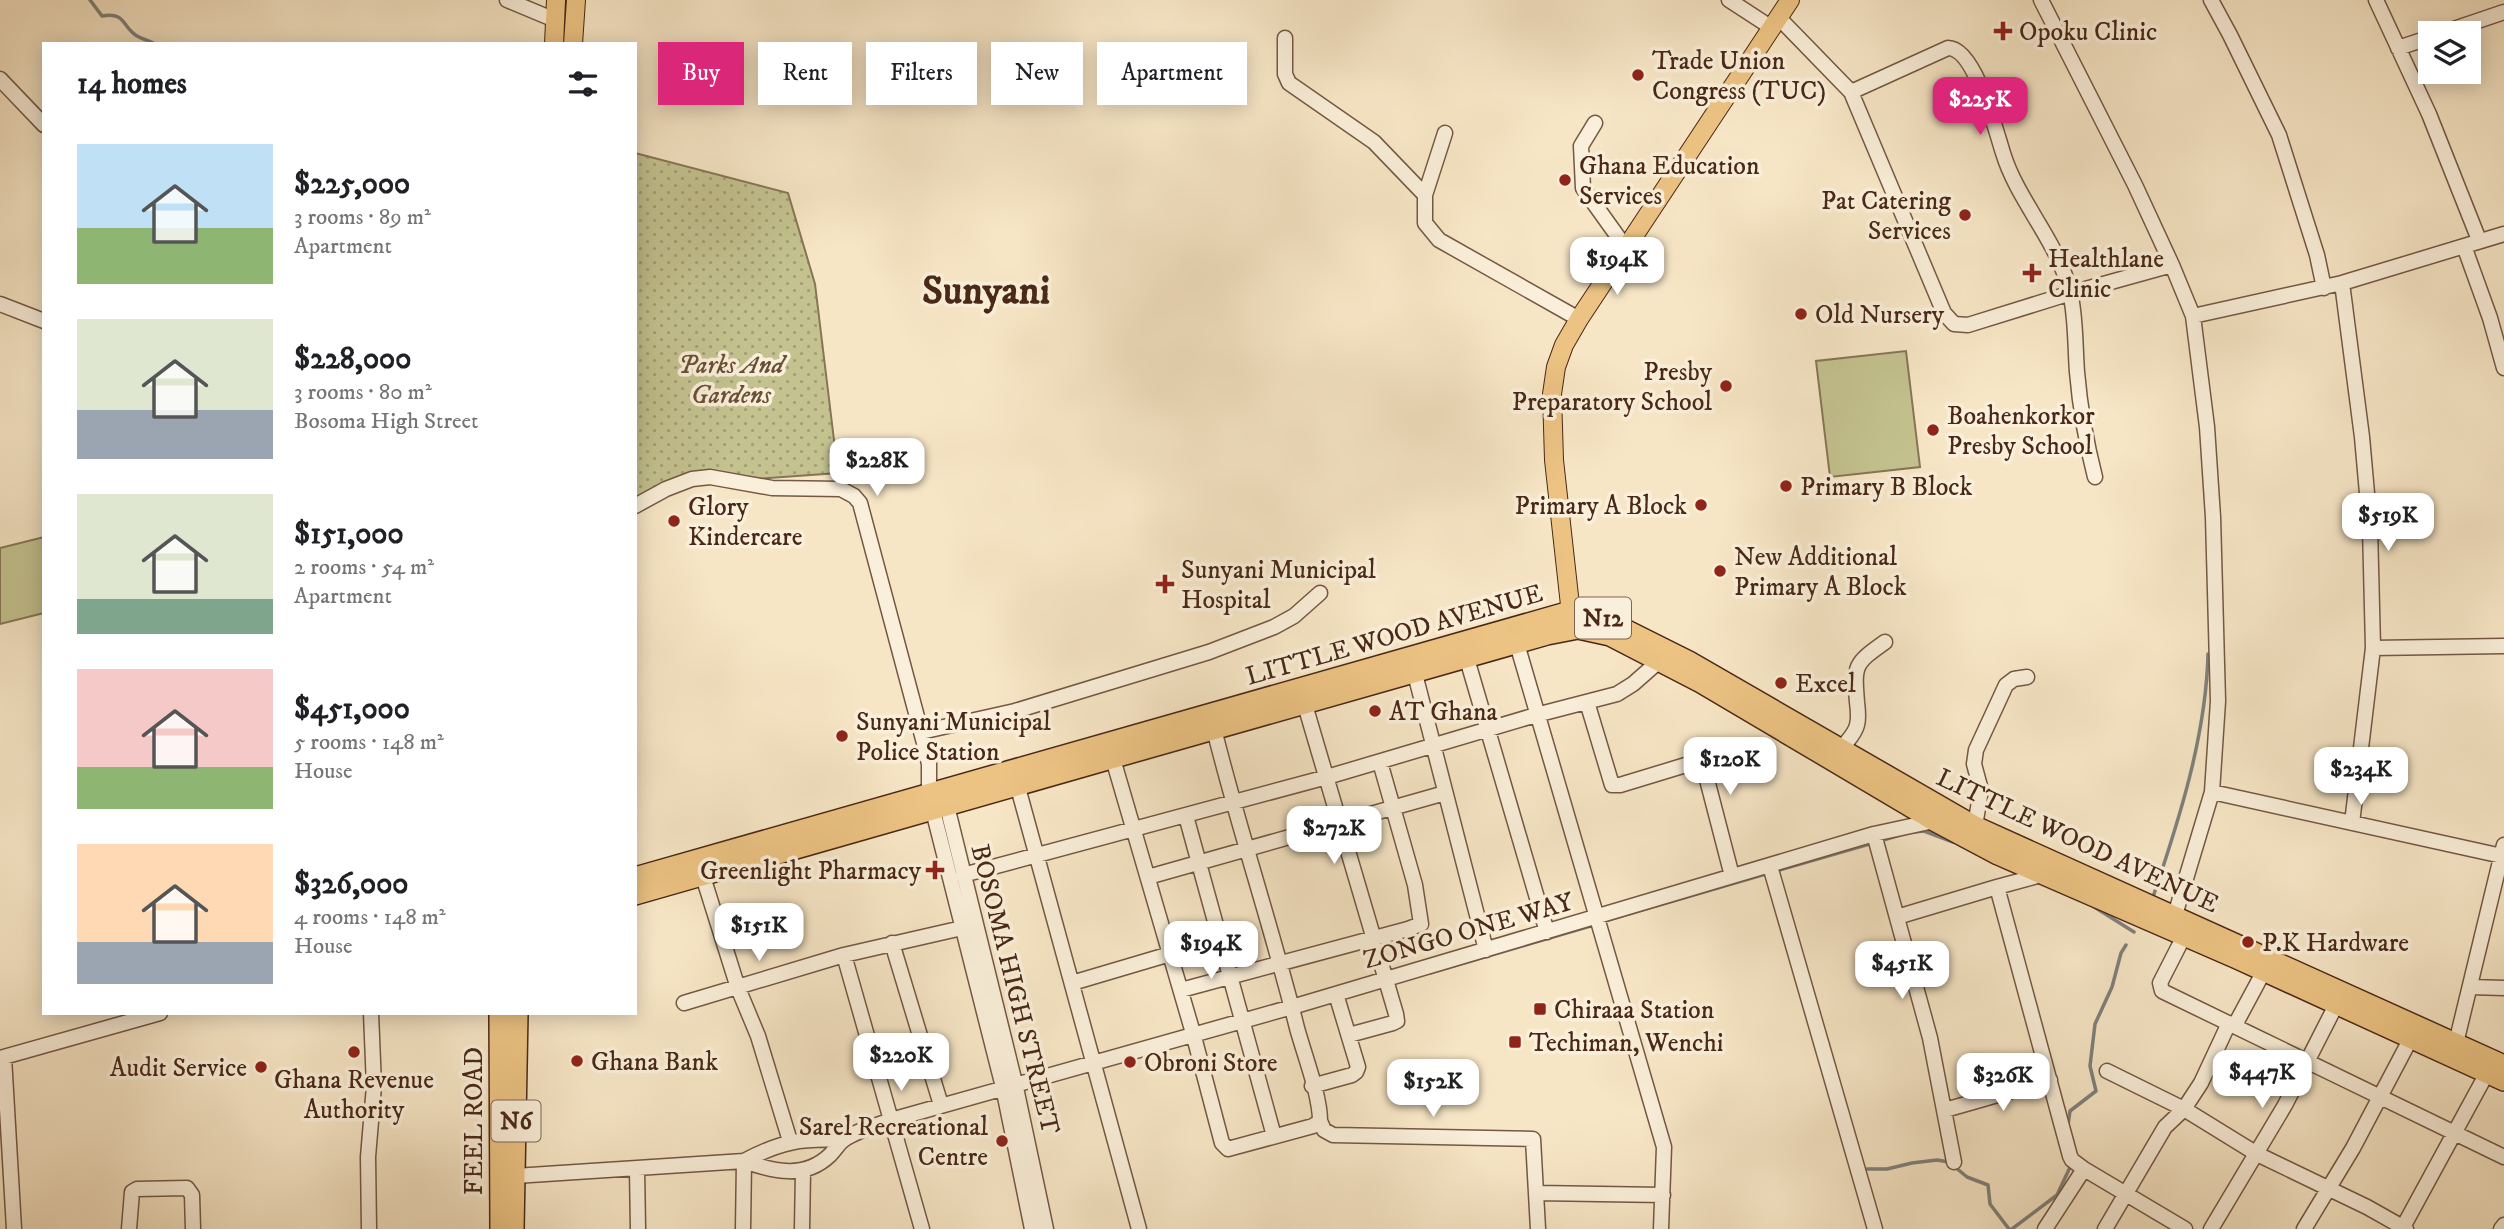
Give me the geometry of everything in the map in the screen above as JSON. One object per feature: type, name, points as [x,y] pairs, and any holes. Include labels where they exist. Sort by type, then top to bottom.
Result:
[{"type":"highway","name":"LITTLE WOOD AVENUE","points":[[1168,734],[1214,729],[1467,659],[1517,644],[1572,621],[1583,611],[1599,616],[1689,661],[1975,826],[2456,1043],[2498,1073]]},
{"type":"highway","name":"LITTLE WOOD AVENUE","points":[[637,877],[700,867],[1572,621],[1589,630],[1610,636],[1700,683],[1934,821],[1998,855],[2411,1038],[2498,1073]]},
{"type":"highway","name":"LITTLE WOOD AVENUE","points":[[938,800],[1017,784],[1113,759],[1134,744]]},
{"type":"highway","name":"LITTLE WOOD AVENUE","points":[[637,894],[700,867]]},
{"type":"highway","name":"FEEL ROAD","points":[[499,1015],[500,1229]]},
{"type":"highway","name":"FEEL ROAD","points":[[514,1229],[518,1015]]},
{"type":"main road","points":[[554,42],[556,0]]},
{"type":"main road","points":[[573,42],[576,0]]},
{"type":"main road","points":[[1572,621],[1554,460],[1552,394],[1563,345],[1790,0]]},
{"type":"street","points":[[508,0],[555,20]]},
{"type":"street","points":[[1729,0],[1775,23],[1851,92],[1944,313],[1954,324],[1968,325],[2172,265]]},
{"type":"street","points":[[2041,0],[2123,161],[2193,316],[2207,427],[2214,517],[2218,701],[2212,792],[2175,915]]},
{"type":"street","points":[[2211,0],[2279,135],[2317,255],[2324,288]]},
{"type":"street","points":[[2376,0],[2429,114],[2479,240]]},
{"type":"street","points":[[2477,21],[2504,12]]},
{"type":"street","points":[[1285,38],[1285,75],[1289,83],[1374,142],[1425,195]]},
{"type":"street","points":[[2398,48],[2418,41]]},
{"type":"street","points":[[1851,92],[1934,53],[1953,48],[1960,52],[1977,79],[2006,163],[2045,232],[2071,293],[2078,390],[2085,439],[2095,477]]},
{"type":"street","points":[[0,79],[42,123]]},
{"type":"street","points":[[1595,123],[1581,146],[1583,188],[1626,248]]},
{"type":"street","points":[[1445,133],[1425,195],[1425,223],[1439,240],[1579,319]]},
{"type":"street","points":[[2193,316],[2324,288],[2504,234]]},
{"type":"street","points":[[2464,246],[2490,318],[2504,368]]},
{"type":"street","points":[[2342,283],[2362,437],[2370,527],[2373,648],[2352,823]]},
{"type":"street","points":[[0,304],[42,320]]},
{"type":"street","name":"BOSOMA HIGH STREET","points":[[637,505],[692,479],[710,477],[772,488],[841,489],[860,503],[938,800],[962,928],[1009,1085],[1032,1229]]},
{"type":"street","points":[[921,732],[1015,711],[1209,653],[1274,627],[1294,616],[1320,593]]},
{"type":"street","points":[[1842,748],[1856,730],[1859,721],[1855,674],[1857,666],[1865,656],[1885,642]]},
{"type":"street","points":[[1517,644],[1664,1147],[1661,1229]]},
{"type":"street","points":[[2373,648],[2504,646]]},
{"type":"street","points":[[1467,659],[1547,932]]},
{"type":"street","points":[[962,875],[1328,777],[1536,715],[1617,694],[1658,662]]},
{"type":"street","points":[[1415,674],[1486,950]]},
{"type":"street","points":[[1975,826],[1981,790],[1974,764],[1976,750],[2006,685],[2014,679],[2027,677]]},
{"type":"street","points":[[1587,702],[1612,785],[1620,785],[1689,764],[1698,763],[1704,768],[1732,876]]},
{"type":"street","points":[[1305,705],[1397,1021],[1349,1035]]},
{"type":"street","points":[[1214,729],[1324,1130],[1333,1135],[1533,1139],[1538,1229]]},
{"type":"street","points":[[1113,759],[1181,990],[1222,1143],[1228,1149],[1313,1126],[1320,1121]]},
{"type":"street","points":[[1181,990],[1421,924],[1412,873],[1380,762]]},
{"type":"street","points":[[1017,784],[1139,1229]]},
{"type":"street","points":[[2212,792],[2352,823],[2503,851],[2501,873],[2456,1043]]},
{"type":"street","points":[[1147,877],[1445,793]]},
{"type":"street","name":"BOSOMA HIGH STREET","points":[[938,800],[962,875],[1009,1085],[1046,1229]]},
{"type":"street","points":[[1186,816],[1228,977],[1274,1136]]},
{"type":"street","name":"ZONGO ONE WAY","points":[[842,1140],[891,1120],[1009,1085],[1292,1007],[1874,834],[1934,821]]},
{"type":"street","points":[[1874,834],[1927,1027],[1954,1163]]},
{"type":"street","points":[[1770,866],[1875,1229]]},
{"type":"street","points":[[700,867],[738,988],[758,1036],[790,1141]]},
{"type":"street","points":[[1897,917],[2045,874]]},
{"type":"street","points":[[1997,887],[2050,1080],[2078,1164],[2185,1229]]},
{"type":"street","points":[[684,1003],[844,955],[962,928]]},
{"type":"street","points":[[2184,936],[2160,988],[2162,991],[2504,1157]]},
{"type":"street","points":[[892,943],[941,1105]]},
{"type":"street","points":[[1072,983],[1170,954]]},
{"type":"street","points":[[844,955],[922,1229]]},
{"type":"street","points":[[2105,1229],[2165,1127],[2184,1109],[2201,1083],[2264,971]]},
{"type":"street","points":[[2470,987],[2504,988]]},
{"type":"street","points":[[1312,1086],[1356,1072],[1358,1067],[1336,994]]},
{"type":"street","points":[[2211,1229],[2257,1154],[2336,1005]]},
{"type":"street","points":[[14,1229],[2,1058],[153,1015]]},
{"type":"street","points":[[369,1229],[368,1142],[374,1086],[371,1015]]},
{"type":"street","points":[[2304,1229],[2380,1098],[2411,1038]]},
{"type":"street","points":[[2107,1071],[2184,1109],[2257,1154],[2403,1228],[2455,1133],[2498,1073]]},
{"type":"street","points":[[1945,1110],[2050,1080]]},
{"type":"street","points":[[744,1161],[790,1141],[842,1140]]},
{"type":"street","points":[[515,1177],[744,1161],[774,1171],[803,1171],[819,1164],[842,1140]]},
{"type":"street","points":[[743,1229],[744,1161]]},
{"type":"street","points":[[2045,1229],[2078,1164]]},
{"type":"street","points":[[637,1169],[638,1229]]},
{"type":"street","points":[[802,1229],[803,1171]]},
{"type":"street","points":[[129,1229],[132,1192],[137,1189],[187,1188],[192,1195],[193,1229]]},
{"type":"street","points":[[1537,1193],[1663,1195]]},
{"type":"green space","name":"Parks And Gardens","points":[[637,154],[788,193],[815,284],[838,473],[740,480],[694,475],[637,501]]},
{"type":"green space","points":[[1906,351],[1920,467],[1830,477],[1816,361]]},
{"type":"green space","points":[[42,538],[42,614],[0,624],[0,548]]},
{"type":"waterway","points":[[90,0],[102,16],[120,18],[134,34],[150,42]]},
{"type":"waterway","points":[[2153,897],[2197,747],[2208,654]]},
{"type":"waterway","points":[[1914,832],[1924,831],[1953,842]]},
{"type":"waterway","points":[[1880,841],[1900,835]]},
{"type":"waterway","points":[[1776,871],[1873,843]]},
{"type":"waterway","points":[[1601,922],[1769,873]]},
{"type":"waterway","points":[[2091,905],[2134,932]]},
{"type":"waterway","points":[[1430,973],[1594,925]]},
{"type":"waterway","points":[[2068,1125],[2070,1111],[2096,1091],[2090,1066],[2095,1024],[2112,987],[2121,953],[2126,945]]},
{"type":"waterway","points":[[1867,1169],[1887,1169],[1937,1160],[1949,1162],[1967,1177],[1988,1185],[1990,1204],[2009,1229]]},
{"type":"waterway","points":[[2012,1229],[2057,1195],[2072,1163]]},
{"type":"place","name":"Opoku Clinic","points":[[2003,31]]},
{"type":"place","name":"Trade Union Congress (TUC)","points":[[1638,75]]},
{"type":"place","name":"Ghana Education Services","points":[[1565,180]]},
{"type":"place","name":"Pat Catering Services","points":[[1965,215]]},
{"type":"place","name":"Healthlane Clinic","points":[[2032,273]]},
{"type":"place","name":"Old Nursery","points":[[1801,314]]},
{"type":"place","name":"Presby Preparatory School","points":[[1726,386]]},
{"type":"place","name":"Boahenkorkor Presby School","points":[[1933,430]]},
{"type":"place","name":"Primary B Block","points":[[1786,486]]},
{"type":"place","name":"Primary A Block","points":[[1701,505]]},
{"type":"place","name":"Glory Kindercare","points":[[674,521]]},
{"type":"place","name":"New Additional Primary A Block","points":[[1720,571]]},
{"type":"place","name":"Sunyani Municipal Hospital","points":[[1165,584]]},
{"type":"place","name":"Excel","points":[[1781,683]]},
{"type":"place","name":"AT Ghana","points":[[1375,711]]},
{"type":"place","name":"Sunyani Municipal Police Station","points":[[842,736]]},
{"type":"place","name":"Greenlight Pharmacy","points":[[935,870]]},
{"type":"place","name":"P.K Hardware","points":[[2248,942]]},
{"type":"place","name":"Chiraaa Station","points":[[1540,1009]]},
{"type":"place","name":"Techiman, Wenchi","points":[[1515,1042]]},
{"type":"place","name":"Ghana Revenue Authority","points":[[354,1052]]},
{"type":"place","name":"Ghana Bank","points":[[577,1061]]},
{"type":"place","name":"Obroni Store","points":[[1130,1062]]},
{"type":"place","name":"Audit Service","points":[[261,1067]]},
{"type":"place","name":"Sarel Recreational Centre","points":[[1002,1141]]},
{"type":"district","name":"Sunyani","points":[[986,289]]}]
